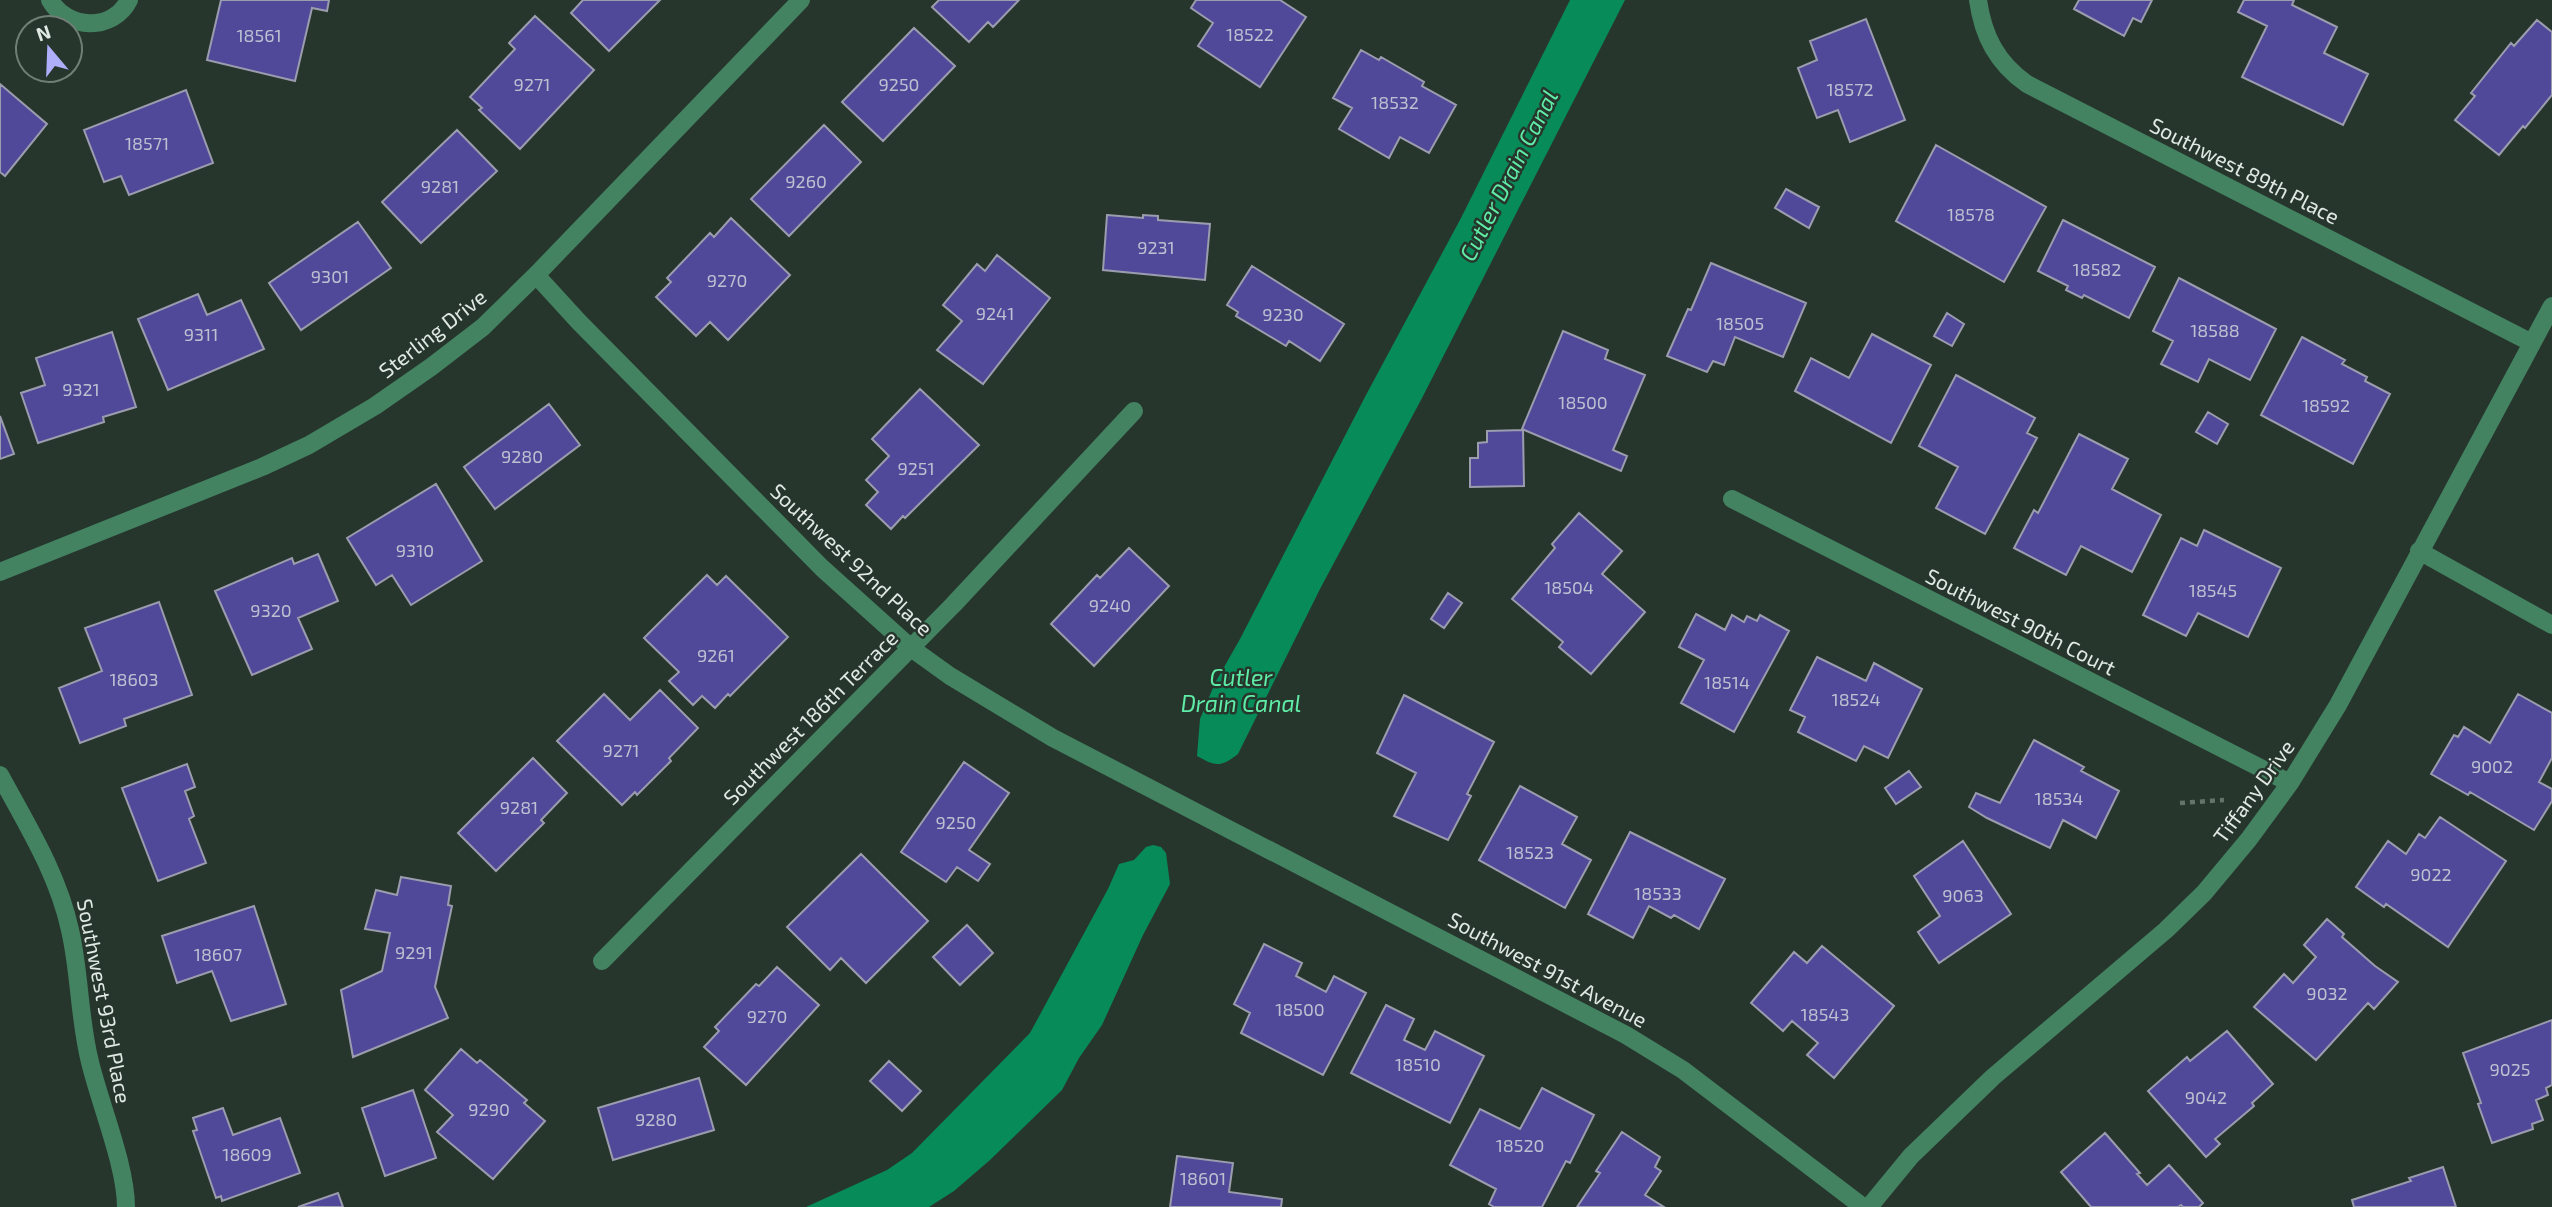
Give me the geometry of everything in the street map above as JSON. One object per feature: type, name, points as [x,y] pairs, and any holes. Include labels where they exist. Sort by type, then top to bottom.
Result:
[{"type":"street","points":[[50,0],[57,12],[67,19],[81,23],[98,22],[117,15],[129,0]]},
{"type":"street","name":"Sterling Drive","points":[[0,572],[251,472],[309,445],[431,367],[483,327],[536,275],[801,0]]},
{"type":"street","name":"Southwest 89th Place","points":[[1978,0],[1980,18],[1992,47],[2013,74],[2027,84],[2532,343]]},
{"type":"street","name":"Southwest 92nd Place","points":[[536,275],[822,568],[911,648],[973,691],[1041,731],[1188,807]]},
{"type":"street","name":"Tiffany Drive","points":[[1869,1207],[1911,1156],[1993,1077],[2166,930],[2204,894],[2290,783],[2344,694],[2552,306]]},
{"type":"street","name":"Southwest 186th Terrace","points":[[602,961],[911,648],[1134,411]]},
{"type":"street","name":"Southwest 90th Court","points":[[1732,499],[2290,783]]},
{"type":"street","points":[[2419,551],[2552,625]]},
{"type":"street","name":"Southwest 93rd Place","points":[[0,775],[47,861],[60,893],[74,954],[89,1058],[119,1168],[126,1207]]},
{"type":"street","name":"Southwest 91st Avenue","points":[[1188,807],[1626,1035],[1683,1070],[1863,1207]]},
{"type":"path","points":[[2180,803],[2224,800]]},
{"type":"water","name":"Cutler Drain Canal","points":[[1570,0],[1625,0],[1422,398],[1320,589],[1238,754],[1227,762],[1218,764],[1203,759],[1197,756],[1200,719],[1215,683],[1461,218]]},
{"type":"water","points":[[1146,847],[1161,847],[1166,853],[1170,884],[1143,935],[1102,1025],[1079,1058],[1062,1090],[990,1160],[954,1191],[929,1207],[806,1207],[887,1170],[912,1153],[1030,1033],[1119,864],[1134,860]]},
{"type":"building","points":[[221,0],[329,0],[327,11],[312,8],[295,81],[207,60]]},
{"type":"building","points":[[583,0],[660,0],[609,51],[571,13]]},
{"type":"building","points":[[939,0],[1019,0],[993,27],[988,22],[969,42],[932,7]]},
{"type":"building","points":[[1196,0],[1280,0],[1306,17],[1260,87],[1198,46],[1213,23],[1191,8]]},
{"type":"building","points":[[2079,0],[2152,0],[2141,22],[2133,18],[2124,36],[2074,9]]},
{"type":"building","points":[[2244,0],[2294,0],[2292,5],[2337,27],[2324,53],[2368,74],[2343,125],[2242,77],[2267,26],[2238,12]]},
{"type":"building","points":[[535,16],[594,70],[520,149],[479,110],[482,108],[470,97],[515,49],[509,43]]},
{"type":"building","points":[[1866,19],[1905,120],[1850,142],[1838,110],[1817,118],[1798,68],[1817,60],[1810,41]]},
{"type":"building","points":[[2537,20],[2552,32],[2552,95],[2499,155],[2455,120],[2475,96],[2471,93],[2511,43],[2514,46]]},
{"type":"building","points":[[914,28],[955,66],[883,141],[842,102]]},
{"type":"building","points":[[1361,50],[1379,60],[1381,57],[1424,82],[1422,86],[1456,105],[1429,153],[1400,137],[1389,158],[1339,129],[1352,108],[1333,98]]},
{"type":"building","points":[[0,84],[47,124],[5,176],[0,172]]},
{"type":"building","points":[[186,90],[213,163],[129,195],[121,176],[104,182],[84,130]]},
{"type":"building","points":[[824,125],[861,162],[789,236],[751,199]]},
{"type":"building","points":[[457,130],[497,171],[421,243],[382,202]]},
{"type":"building","points":[[1936,145],[2046,207],[2004,282],[1896,221]]},
{"type":"building","points":[[1786,189],[1819,207],[1809,228],[1775,208]]},
{"type":"building","points":[[1107,215],[1143,218],[1143,215],[1158,216],[1158,220],[1210,224],[1205,280],[1103,270]]},
{"type":"building","points":[[731,218],[790,275],[728,340],[710,322],[696,336],[656,297],[671,282],[667,278],[710,233],[714,237]]},
{"type":"building","points":[[2063,220],[2155,267],[2129,318],[2084,295],[2082,298],[2066,290],[2068,286],[2038,271]]},
{"type":"building","points":[[358,222],[391,268],[301,330],[269,283]]},
{"type":"building","points":[[997,255],[1050,298],[983,384],[937,350],[962,321],[943,305],[977,264],[985,271]]},
{"type":"building","points":[[1711,263],[1806,303],[1783,357],[1735,337],[1724,365],[1713,361],[1707,372],[1667,356]]},
{"type":"building","points":[[1252,266],[1344,324],[1320,361],[1289,341],[1286,346],[1236,316],[1238,312],[1227,305]]},
{"type":"building","points":[[2179,278],[2276,329],[2250,380],[2209,359],[2198,382],[2161,364],[2173,341],[2153,331]]},
{"type":"building","points":[[198,294],[207,315],[241,300],[264,349],[168,390],[138,319]]},
{"type":"building","points":[[1947,313],[1964,324],[1952,346],[1934,336]]},
{"type":"building","points":[[1563,331],[1608,350],[1605,359],[1645,375],[1613,450],[1627,456],[1621,471],[1522,429]]},
{"type":"building","points":[[112,332],[136,407],[103,417],[104,422],[38,443],[21,393],[45,385],[36,358]]},
{"type":"building","points":[[1872,334],[1931,365],[1891,443],[1795,391],[1811,358],[1849,378]]},
{"type":"building","points":[[2302,337],[2345,360],[2342,364],[2367,377],[2365,381],[2390,394],[2353,464],[2261,415]]},
{"type":"building","points":[[1956,375],[2035,418],[2027,433],[2037,438],[1985,534],[1936,508],[1958,467],[1919,446]]},
{"type":"building","points":[[920,389],[979,445],[891,529],[866,505],[878,492],[866,480],[889,456],[872,439]]},
{"type":"building","points":[[549,404],[580,445],[495,509],[464,467]]},
{"type":"building","points":[[2208,412],[2228,424],[2217,444],[2196,432]]},
{"type":"building","points":[[0,416],[14,454],[0,459]]},
{"type":"building","points":[[1523,430],[1524,486],[1470,487],[1470,458],[1478,458],[1478,443],[1487,442],[1487,431]]},
{"type":"building","points":[[2079,434],[2128,459],[2112,489],[2161,515],[2132,572],[2081,546],[2066,575],[2014,548],[2034,510],[2038,513]]},
{"type":"building","points":[[436,484],[482,561],[411,605],[392,575],[376,585],[347,538]]},
{"type":"building","points":[[1579,513],[1622,551],[1602,574],[1645,612],[1591,674],[1559,647],[1563,642],[1512,599],[1555,548],[1552,544]]},
{"type":"building","points":[[2204,530],[2281,568],[2248,637],[2198,613],[2186,636],[2143,615],[2181,538],[2197,546]]},
{"type":"building","points":[[1129,548],[1169,586],[1094,666],[1051,624],[1097,575],[1100,578]]},
{"type":"building","points":[[318,554],[338,601],[298,618],[312,649],[252,675],[215,591],[292,558],[294,564]]},
{"type":"building","points":[[707,575],[717,585],[726,576],[788,637],[715,708],[702,696],[693,705],[669,681],[679,672],[644,638]]},
{"type":"building","points":[[1448,593],[1462,603],[1444,628],[1431,619]]},
{"type":"building","points":[[159,602],[192,695],[124,719],[126,726],[80,743],[59,688],[102,671],[85,628]]},
{"type":"building","points":[[1696,614],[1725,630],[1732,615],[1744,622],[1747,616],[1757,621],[1760,615],[1789,631],[1734,732],[1681,703],[1704,660],[1679,647]]},
{"type":"building","points":[[1817,657],[1866,681],[1874,663],[1922,689],[1888,758],[1864,746],[1856,761],[1798,732],[1805,717],[1790,710]]},
{"type":"building","points":[[660,690],[698,728],[669,758],[671,761],[637,795],[635,792],[622,805],[557,741],[604,694],[630,720]]},
{"type":"building","points":[[2518,694],[2552,713],[2552,758],[2539,782],[2552,789],[2552,801],[2534,830],[2470,792],[2468,795],[2431,774],[2454,735],[2458,737],[2464,727],[2490,743]]},
{"type":"building","points":[[1404,695],[1494,742],[1467,794],[1471,796],[1448,840],[1394,816],[1416,773],[1377,753]]},
{"type":"building","points":[[2034,740],[2084,767],[2081,771],[2119,791],[2096,838],[2063,820],[2050,848],[1969,807],[1976,793],[2000,803]]},
{"type":"building","points":[[533,758],[567,793],[541,820],[544,823],[496,871],[458,833]]},
{"type":"building","points":[[964,762],[1009,793],[969,850],[990,864],[978,881],[957,867],[946,882],[901,852]]},
{"type":"building","points":[[187,764],[195,787],[185,791],[194,816],[189,819],[206,863],[158,881],[122,788]]},
{"type":"building","points":[[1909,771],[1921,787],[1896,804],[1885,788]]},
{"type":"building","points":[[1520,786],[1577,817],[1562,844],[1591,860],[1565,908],[1479,860]]},
{"type":"building","points":[[2440,817],[2506,861],[2448,947],[2386,904],[2384,907],[2356,887],[2388,841],[2406,854],[2419,834],[2425,838]]},
{"type":"building","points":[[1630,832],[1725,879],[1699,929],[1674,915],[1671,918],[1649,906],[1633,938],[1588,914]]},
{"type":"building","points":[[1963,841],[2011,914],[1939,963],[1918,932],[1940,916],[1914,876]]},
{"type":"building","points":[[861,854],[928,921],[866,983],[841,958],[830,970],[787,927]]},
{"type":"building","points":[[401,877],[451,886],[448,905],[452,906],[435,987],[448,1018],[353,1057],[341,990],[382,971],[390,933],[365,929],[376,890],[397,895]]},
{"type":"building","points":[[254,906],[286,1004],[231,1021],[212,971],[177,983],[162,936]]},
{"type":"building","points":[[2327,919],[2344,934],[2342,937],[2398,982],[2374,1009],[2368,1003],[2316,1060],[2254,1007],[2284,974],[2293,983],[2316,957],[2304,945]]},
{"type":"building","points":[[967,925],[993,953],[960,985],[933,957]]},
{"type":"building","points":[[1264,944],[1302,963],[1296,976],[1326,992],[1334,976],[1366,993],[1323,1075],[1241,1033],[1250,1013],[1234,1004]]},
{"type":"building","points":[[1822,946],[1894,1006],[1834,1078],[1807,1055],[1818,1043],[1792,1021],[1783,1031],[1751,1003],[1794,952],[1807,963]]},
{"type":"building","points":[[777,967],[819,1005],[746,1085],[704,1047],[719,1031],[715,1027],[756,984],[759,986]]},
{"type":"building","points":[[1386,1005],[1414,1019],[1404,1040],[1425,1050],[1435,1031],[1484,1056],[1450,1123],[1351,1073]]},
{"type":"building","points":[[2552,1020],[2552,1085],[2546,1088],[2548,1095],[2536,1100],[2543,1120],[2532,1124],[2533,1129],[2492,1143],[2463,1053]]},
{"type":"building","points":[[2227,1031],[2273,1084],[2252,1103],[2254,1106],[2215,1139],[2220,1144],[2206,1157],[2148,1091],[2187,1057],[2190,1061]]},
{"type":"building","points":[[461,1049],[477,1063],[480,1060],[527,1100],[524,1103],[545,1121],[493,1179],[437,1132],[453,1115],[425,1090]]},
{"type":"building","points":[[889,1061],[921,1091],[902,1111],[870,1081]]},
{"type":"building","points":[[699,1078],[714,1130],[613,1160],[598,1108]]},
{"type":"building","points":[[1542,1088],[1594,1115],[1570,1163],[1566,1161],[1542,1207],[1494,1207],[1489,1204],[1496,1189],[1450,1165],[1480,1109],[1520,1129]]},
{"type":"building","points":[[413,1090],[436,1158],[385,1176],[362,1108]]},
{"type":"building","points":[[223,1108],[233,1135],[280,1118],[300,1173],[222,1201],[221,1196],[216,1198],[193,1131],[197,1130],[193,1118]]},
{"type":"building","points":[[1622,1132],[1660,1157],[1655,1167],[1661,1171],[1645,1195],[1664,1207],[1577,1207],[1600,1173],[1596,1171]]},
{"type":"building","points":[[2105,1133],[2147,1185],[2169,1165],[2203,1203],[2199,1207],[2091,1207],[2061,1172]]},
{"type":"building","points":[[1177,1156],[1233,1163],[1229,1192],[1282,1199],[1281,1207],[1170,1207]]},
{"type":"building","points":[[2443,1167],[2456,1207],[2354,1207],[2352,1200],[2411,1181],[2409,1178]]},
{"type":"building","points":[[338,1193],[343,1207],[298,1207]]}]
